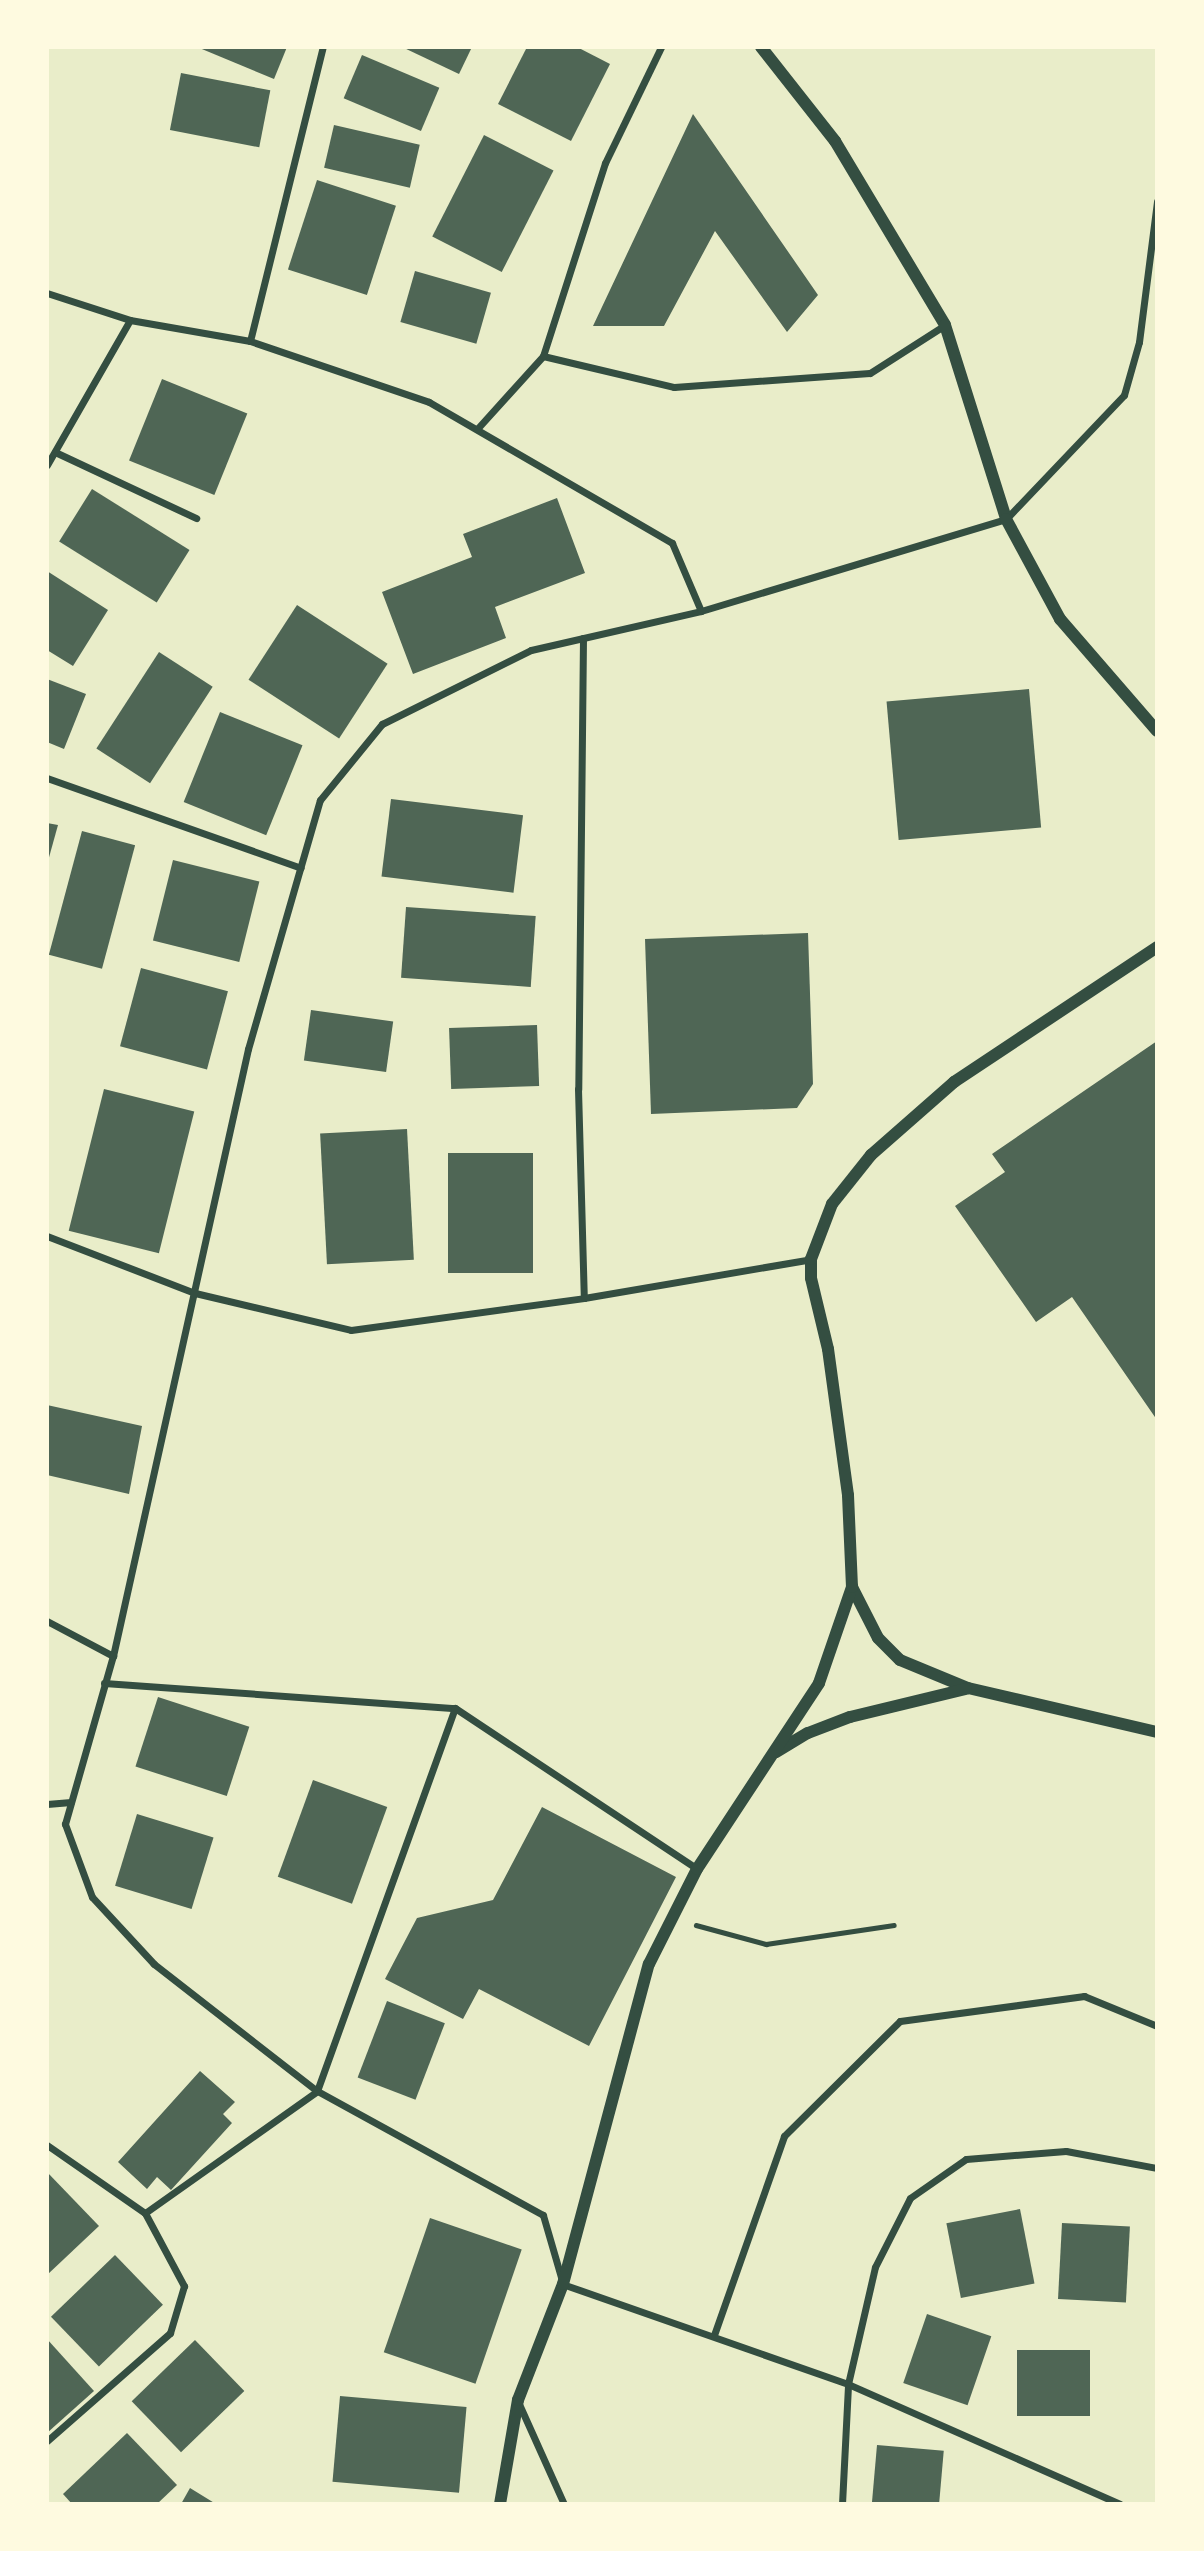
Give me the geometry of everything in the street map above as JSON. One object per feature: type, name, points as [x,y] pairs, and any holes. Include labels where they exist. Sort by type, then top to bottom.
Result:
[{"type":"street","points":[[250,341],[323,47]]},
{"type":"street","points":[[477,429],[543,356],[605,163],[661,47]]},
{"type":"street","points":[[761,47],[835,141],[945,325],[1006,519],[1060,619],[1157,731]]},
{"type":"street","points":[[563,2284],[543,2215],[317,2091],[154,1964],[92,1897],[65,1824],[113,1656],[248,1049],[320,800],[382,724],[531,650],[701,611],[1006,519],[1124,395],[1139,342],[1157,201]]},
{"type":"street","points":[[47,293],[130,320],[250,341],[429,402],[673,544],[701,611]]},
{"type":"street","points":[[47,465],[130,320]]},
{"type":"street","points":[[543,356],[674,387],[870,373],[945,325]]},
{"type":"street","points":[[55,452],[196,518]]},
{"type":"street","points":[[583,638],[578,1089],[584,1298]]},
{"type":"street","points":[[47,778],[301,868]]},
{"type":"street","points":[[499,2504],[518,2400],[563,2284],[649,1964],[697,1869],[819,1683],[852,1587],[848,1495],[811,1259],[832,1204],[872,1155],[954,1082],[1157,947]]},
{"type":"street","points":[[47,1236],[195,1293],[351,1331],[584,1298],[811,1259]]},
{"type":"street","points":[[852,1587],[878,1638],[900,1660],[968,1688],[1157,1732]]},
{"type":"street","points":[[47,1621],[113,1656]]},
{"type":"street","points":[[104,1684],[455,1708],[697,1869]]},
{"type":"street","points":[[769,1756],[808,1733],[850,1717],[968,1688]]},
{"type":"street","points":[[145,2213],[317,2091],[455,1708]]},
{"type":"street","points":[[47,1804],[71,1802]]},
{"type":"street","points":[[714,2335],[784,2137],[900,2021],[1084,1996],[1157,2026]]},
{"type":"street","points":[[47,2145],[145,2213],[184,2286],[170,2333],[47,2441]]},
{"type":"street","points":[[842,2504],[848,2384],[875,2267],[910,2198],[966,2159],[1066,2151],[1157,2168]]},
{"type":"street","points":[[563,2284],[848,2384],[1120,2504]]},
{"type":"street","points":[[518,2400],[564,2504]]},
{"type":"path","points":[[672,1919],[766,1944],[894,1925]]},
{"type":"building","points":[[197,47],[287,47],[274,79]]},
{"type":"building","points":[[402,47],[472,47],[459,74]]},
{"type":"building","points":[[527,47],[577,47],[610,64],[571,141],[498,104]]},
{"type":"building","points":[[362,55],[439,88],[421,131],[344,98]]},
{"type":"building","points":[[181,73],[270,90],[259,147],[170,130]]},
{"type":"building","points":[[693,114],[818,295],[787,332],[715,231],[664,326],[593,326]]},
{"type":"building","points":[[334,125],[420,145],[410,188],[324,168]]},
{"type":"building","points":[[484,135],[553,170],[502,272],[432,237]]},
{"type":"building","points":[[317,180],[396,206],[367,295],[288,269]]},
{"type":"building","points":[[415,271],[491,293],[476,344],[400,322]]},
{"type":"building","points":[[162,379],[247,413],[214,495],[129,461]]},
{"type":"building","points":[[92,489],[190,550],[157,603],[59,542]]},
{"type":"building","points":[[557,498],[585,573],[495,607],[506,638],[413,674],[382,592],[472,557],[463,534]]},
{"type":"building","points":[[47,571],[108,610],[73,666],[47,650]]},
{"type":"building","points":[[297,605],[388,664],[339,738],[249,680]]},
{"type":"building","points":[[159,652],[213,687],[150,783],[96,748]]},
{"type":"building","points":[[47,679],[86,694],[64,749],[47,742]]},
{"type":"building","points":[[1029,689],[1041,827],[899,840],[887,701]]},
{"type":"building","points":[[220,712],[303,745],[266,835],[184,802]]},
{"type":"building","points":[[391,799],[523,815],[514,893],[381,876]]},
{"type":"building","points":[[47,823],[58,825],[48,861],[47,861]]},
{"type":"building","points":[[82,831],[135,845],[102,969],[49,955]]},
{"type":"building","points":[[173,860],[259,882],[239,962],[153,941]]},
{"type":"building","points":[[406,907],[536,916],[531,987],[401,978]]},
{"type":"building","points":[[808,933],[813,1084],[797,1108],[651,1114],[645,939]]},
{"type":"building","points":[[141,968],[228,991],[207,1070],[120,1046]]},
{"type":"building","points":[[311,1010],[393,1022],[386,1072],[304,1061]]},
{"type":"building","points":[[537,1025],[539,1086],[451,1089],[449,1028]]},
{"type":"building","points":[[1157,1041],[1157,1420],[1072,1297],[1036,1322],[955,1206],[1005,1172],[992,1154]]},
{"type":"building","points":[[104,1089],[194,1111],[159,1253],[69,1231]]},
{"type":"building","points":[[407,1129],[414,1260],[327,1264],[320,1134]]},
{"type":"building","points":[[448,1153],[533,1153],[533,1273],[448,1273]]},
{"type":"building","points":[[47,1405],[142,1426],[129,1494],[47,1475]]},
{"type":"building","points":[[158,1697],[249,1727],[227,1796],[135,1766]]},
{"type":"building","points":[[313,1780],[387,1807],[352,1904],[278,1877]]},
{"type":"building","points":[[542,1807],[676,1877],[589,2046],[479,1989],[463,2019],[385,1979],[417,1918],[493,1900]]},
{"type":"building","points":[[137,1814],[214,1837],[192,1909],[115,1886]]},
{"type":"building","points":[[387,2001],[445,2023],[415,2100],[358,2078]]},
{"type":"building","points":[[200,2071],[235,2102],[223,2114],[232,2123],[171,2190],[157,2177],[147,2189],[118,2162]]},
{"type":"building","points":[[47,2172],[99,2226],[47,2275]]},
{"type":"building","points":[[1020,2209],[1035,2284],[961,2298],[946,2223]]},
{"type":"building","points":[[430,2218],[522,2250],[475,2384],[384,2352]]},
{"type":"building","points":[[1062,2223],[1130,2227],[1126,2302],[1058,2299]]},
{"type":"building","points":[[115,2255],[163,2305],[99,2366],[51,2317]]},
{"type":"building","points":[[927,2314],[991,2336],[968,2405],[903,2383]]},
{"type":"building","points":[[47,2339],[94,2391],[47,2433]]},
{"type":"building","points":[[195,2340],[244,2391],[181,2452],[132,2401]]},
{"type":"building","points":[[1017,2350],[1090,2350],[1090,2416],[1017,2416]]},
{"type":"building","points":[[340,2396],[467,2407],[459,2493],[333,2482]]},
{"type":"building","points":[[127,2433],[177,2485],[157,2504],[72,2504],[63,2494]]},
{"type":"building","points":[[877,2445],[944,2451],[939,2504],[872,2504]]},
{"type":"building","points":[[190,2488],[216,2504],[181,2504]]}]
